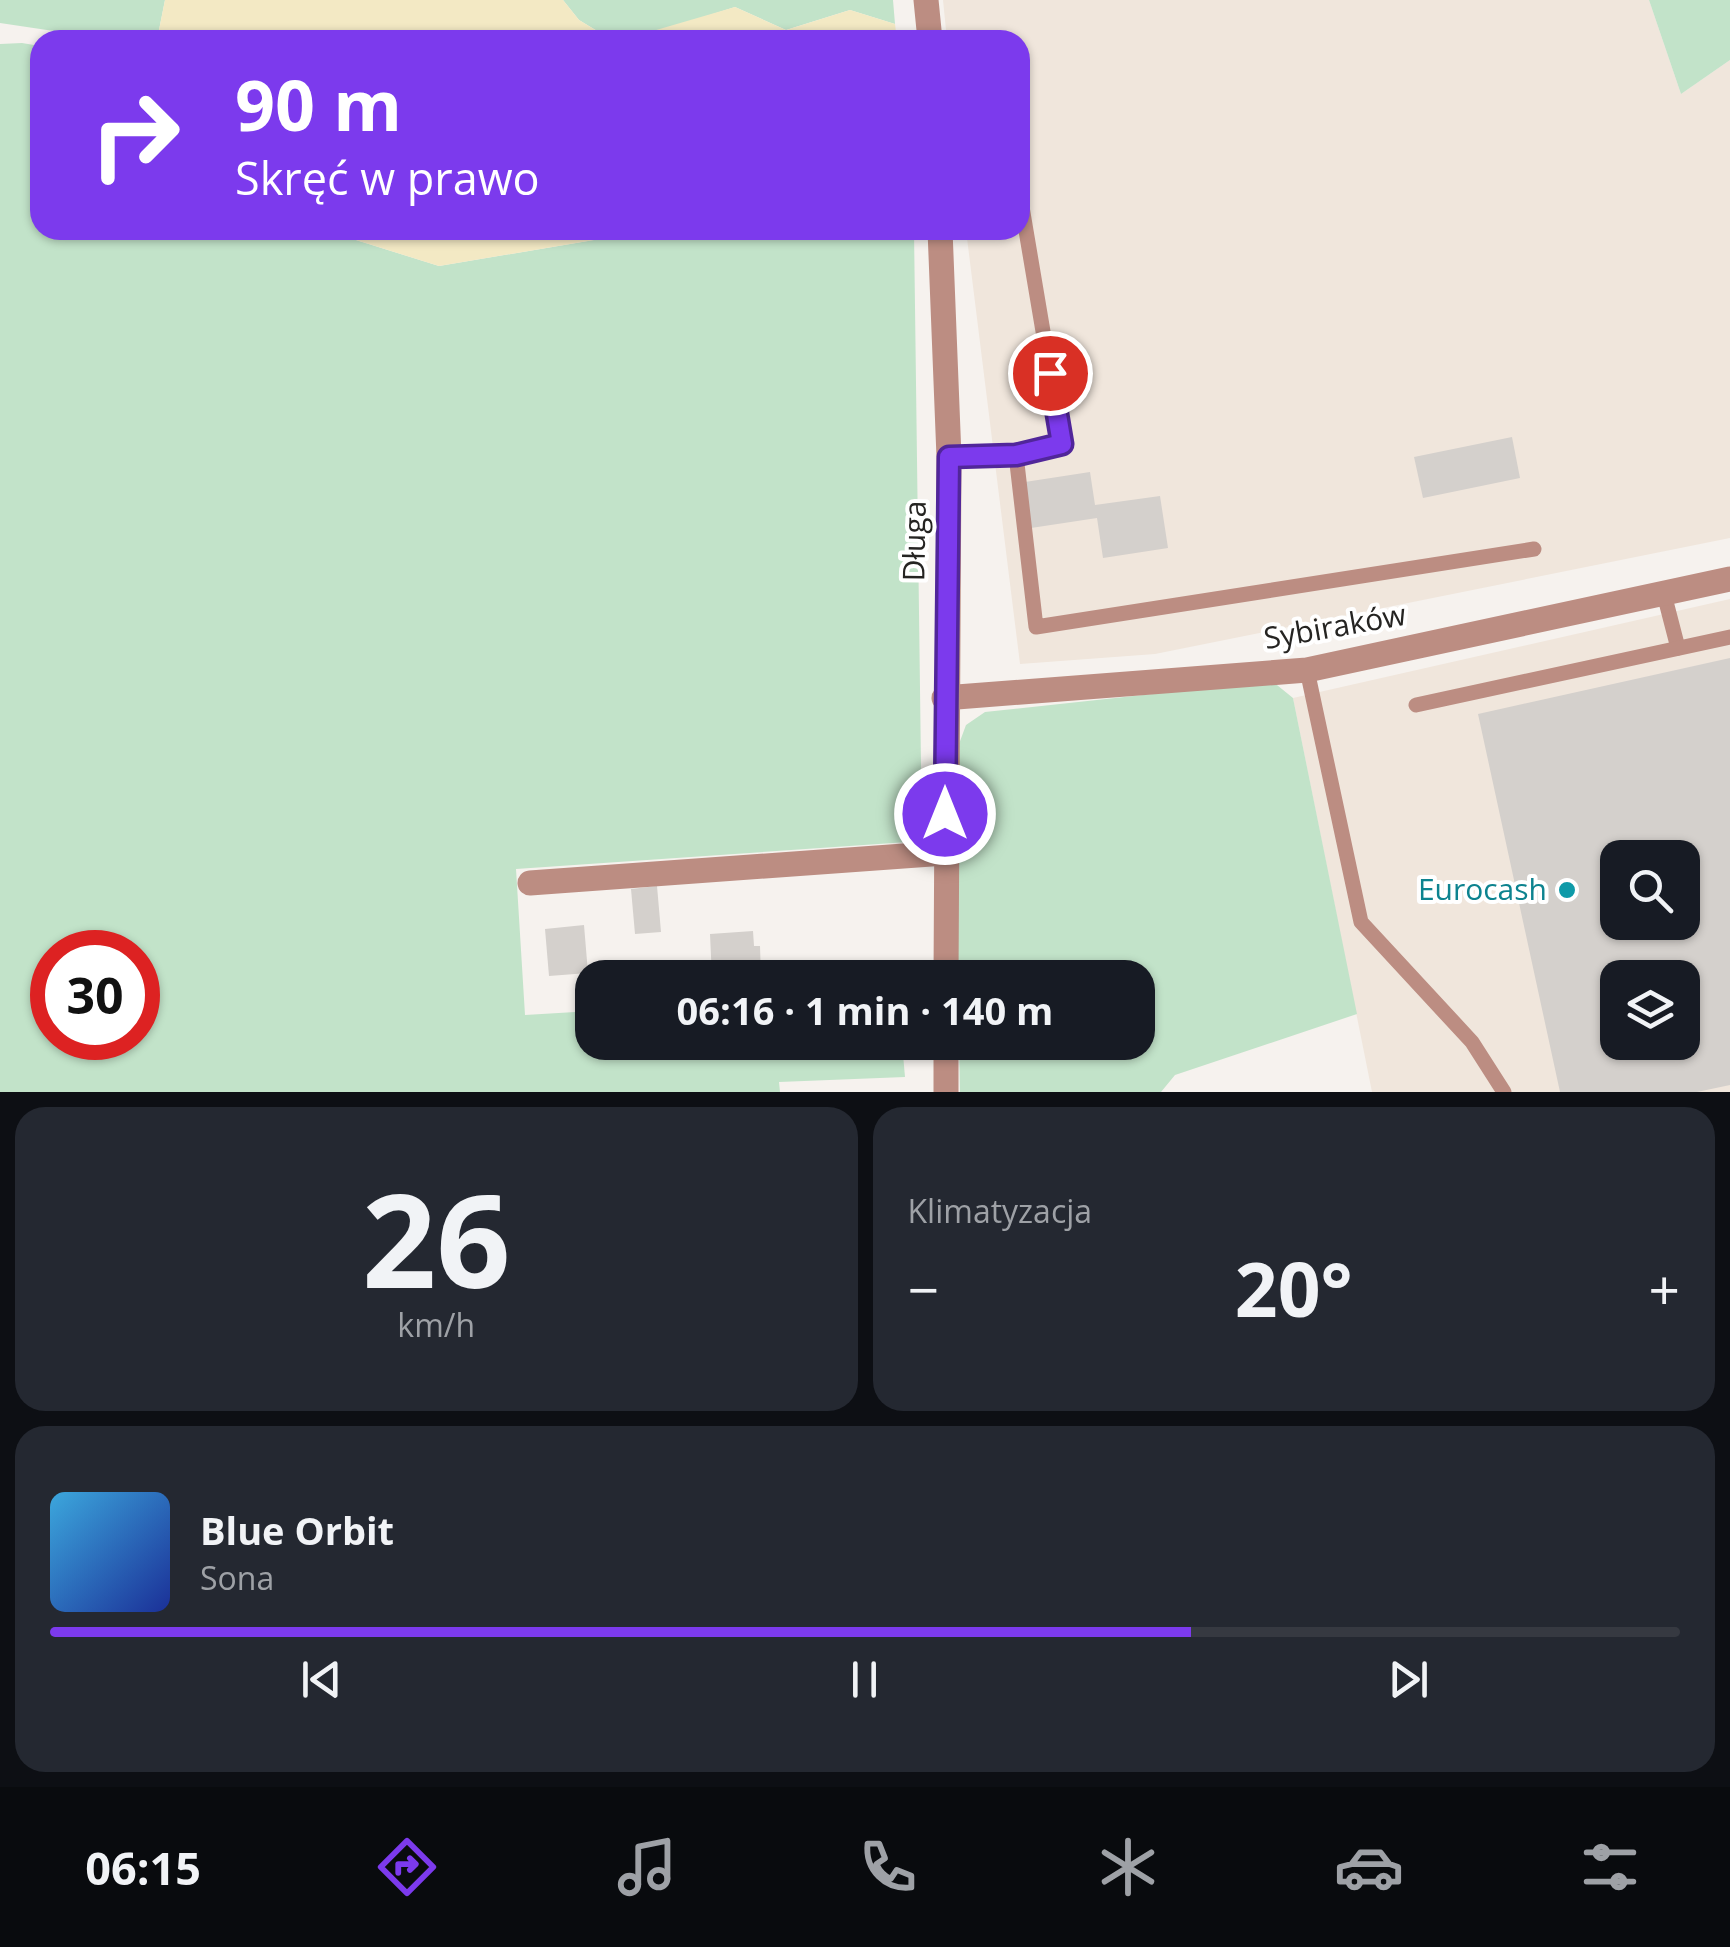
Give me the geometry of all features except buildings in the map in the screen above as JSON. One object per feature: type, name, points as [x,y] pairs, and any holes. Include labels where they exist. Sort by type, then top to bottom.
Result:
[{"type":"street","points":[[926,0],[929,30]]},
{"type":"street","name":"Długa","points":[[940,240],[949,457],[944,698],[946,960]]},
{"type":"street","name":"Sybiraków","points":[[944,698],[1307,670],[1730,579]]},
{"type":"street","points":[[530,883],[945,852]]},
{"type":"street","points":[[946,1060],[946,1092]]},
{"type":"lane","points":[[949,457],[1016,455],[1062,444],[1028,240]]},
{"type":"lane","points":[[1016,455],[1036,626],[1534,549]]},
{"type":"lane","points":[[1664,594],[1678,648]]},
{"type":"lane","points":[[1416,706],[1730,636]]},
{"type":"lane","points":[[1307,670],[1361,922],[1472,1042],[1504,1092]]},
{"type":"shaded area","points":[[943,0],[1649,0],[1681,94],[1730,60],[1730,538],[1155,654],[1020,664],[967,240],[1030,240],[1030,30],[946,30]]},
{"type":"shaded area","points":[[1730,599],[1730,1092],[1372,1092],[1293,698]]},
{"type":"green space","points":[[0,0],[165,0],[159,30],[47,30],[0,23]]},
{"type":"green space","points":[[563,0],[893,0],[895,24],[850,10],[786,30],[735,7],[663,30],[596,30],[579,20]]},
{"type":"green space","points":[[1649,0],[1730,0],[1730,60],[1681,94]]},
{"type":"green space","points":[[0,44],[30,44],[30,240],[356,240],[439,266],[594,240],[914,240],[922,841],[516,869],[525,1015],[575,1012],[575,1060],[904,1060],[905,1077],[779,1082],[780,1092],[0,1092]]},
{"type":"green space","points":[[1272,681],[1293,698],[1357,1014],[1175,1075],[1161,1092],[960,1092],[959,1060],[1155,1060],[1155,960],[958,960],[956,752],[966,725],[985,712]]},
{"type":"sand","points":[[165,0],[563,0],[579,20],[596,30],[159,30]]},
{"type":"sand","points":[[735,7],[786,30],[656,30]]},
{"type":"sand","points":[[850,10],[895,24],[896,30],[786,30]]},
{"type":"sand","points":[[356,240],[594,240],[439,266]]},
{"type":"place","name":"Eurocash","points":[[1567,890]]},
{"type":"route","points":[[945,814],[949,457],[1016,455],[1062,444],[1050,373]]}]
